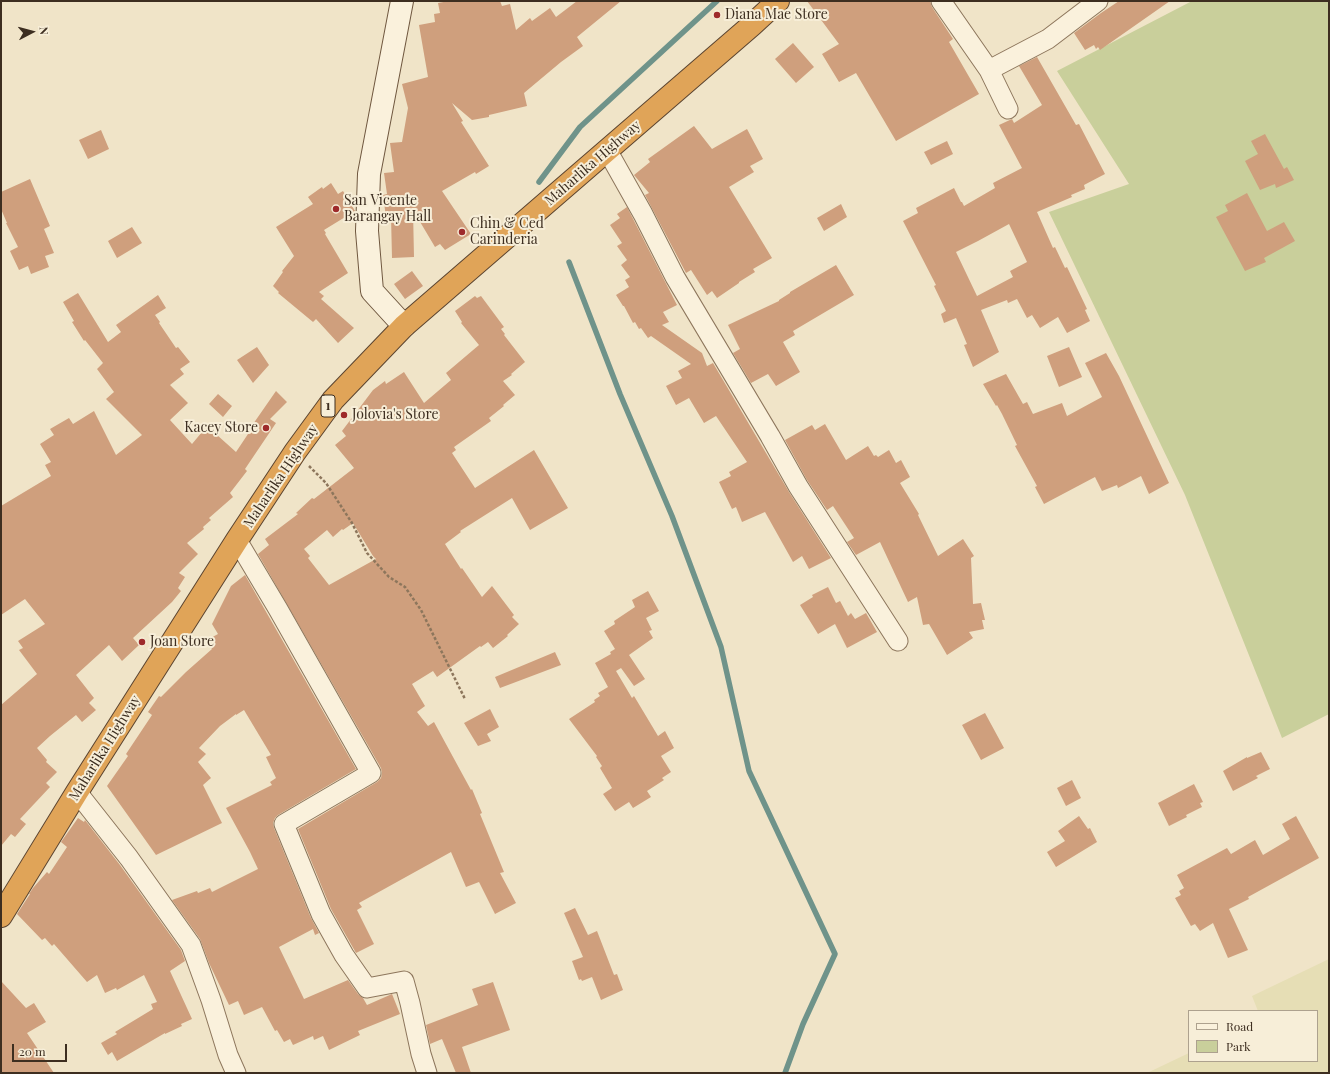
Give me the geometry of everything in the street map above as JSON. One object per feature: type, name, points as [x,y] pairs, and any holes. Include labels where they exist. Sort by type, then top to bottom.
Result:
[{"type":"highway","name":"Maharlika Highway","points":[[1,916],[77,792],[237,540],[295,452],[333,400],[404,326],[778,1]]},
{"type":"street","points":[[402,1],[369,174],[367,231],[372,291],[404,326]]},
{"type":"street","points":[[941,1],[989,70],[1008,109]]},
{"type":"street","points":[[989,70],[1048,39],[1098,1]]},
{"type":"street","points":[[607,150],[643,214],[675,277],[770,436],[798,486],[898,641]]},
{"type":"street","points":[[237,540],[371,773],[284,824],[321,914],[344,955],[368,988],[404,981],[421,1054],[427,1073]]},
{"type":"street","points":[[77,792],[129,858],[191,945],[211,1000],[228,1055],[236,1073]]},
{"type":"path","points":[[295,452],[326,483],[352,523],[367,553],[389,577],[405,587],[421,610],[465,699]]},
{"type":"shaded area","points":[[1329,959],[1329,1073],[1147,1073],[1188,1053],[1188,1062],[1318,1062],[1318,1010],[1258,1010],[1252,996]]},
{"type":"green space","points":[[1192,1],[1329,1],[1329,714],[1282,738],[1185,495],[1049,212],[1129,184],[1057,71]]},
{"type":"building","points":[[449,1],[500,1],[502,6],[510,4],[516,30],[530,18],[532,21],[550,8],[556,17],[577,1],[621,1],[577,37],[583,46],[524,93],[527,106],[489,115],[489,117],[472,120],[452,103],[463,121],[461,122],[489,166],[476,174],[475,172],[442,191],[471,234],[445,250],[440,244],[435,247],[413,210],[414,257],[392,258],[391,216],[386,217],[383,195],[387,194],[384,173],[394,172],[390,143],[402,142],[408,108],[402,84],[428,77],[419,25],[435,22],[434,14],[440,13],[438,3]]},
{"type":"building","points":[[807,1],[930,1],[932,7],[953,39],[949,42],[979,94],[896,141],[856,73],[839,82],[822,54],[839,44]]},
{"type":"building","points":[[1119,1],[1170,1],[1100,50],[1098,47],[1096,49],[1094,45],[1085,50],[1074,33]]},
{"type":"building","points":[[793,43],[814,67],[796,83],[775,59]]},
{"type":"building","points":[[1037,57],[1076,125],[1079,124],[1105,174],[1084,185],[1085,189],[1071,195],[1072,197],[1037,212],[1053,248],[1055,247],[1065,268],[1067,267],[1087,309],[1085,310],[1090,321],[1067,333],[1058,317],[1040,328],[1032,315],[1027,318],[1017,299],[1008,303],[1007,300],[981,310],[999,352],[973,367],[964,345],[967,344],[956,318],[944,323],[941,314],[946,311],[934,286],[936,285],[903,221],[918,213],[916,208],[954,188],[964,206],[995,188],[993,183],[1022,168],[999,125],[1012,119],[1014,123],[1042,105],[1019,66]],"holes":[[[1009,224],[1027,262],[1010,271],[1013,277],[977,296],[956,252]]]},
{"type":"building","points":[[694,126],[712,149],[747,129],[763,159],[750,166],[754,172],[729,187],[772,258],[753,269],[755,272],[717,298],[712,291],[707,295],[691,270],[686,273],[645,195],[649,193],[634,175],[650,162],[648,159]]},
{"type":"building","points":[[101,130],[109,149],[88,159],[79,140]]},
{"type":"building","points":[[1265,134],[1284,169],[1287,167],[1294,180],[1276,188],[1275,184],[1260,190],[1245,161],[1258,154],[1251,141]]},
{"type":"building","points":[[947,141],[953,154],[931,165],[924,152]]},
{"type":"building","points":[[30,179],[50,226],[44,229],[54,253],[45,256],[49,267],[31,274],[28,266],[19,270],[10,251],[18,247],[1,209],[1,192]]},
{"type":"building","points":[[331,183],[338,194],[343,191],[355,211],[324,230],[348,273],[319,292],[324,296],[321,299],[354,328],[338,343],[316,319],[313,322],[278,293],[279,292],[273,286],[283,272],[282,271],[294,256],[276,227],[313,204],[308,197],[322,187],[323,189]]},
{"type":"building","points":[[1247,193],[1267,231],[1284,222],[1295,241],[1264,258],[1266,262],[1245,271],[1216,217],[1228,211],[1225,205]]},
{"type":"building","points":[[841,204],[847,217],[824,231],[817,218]]},
{"type":"building","points":[[627,207],[677,305],[663,312],[669,322],[662,325],[702,353],[707,366],[713,363],[789,492],[831,558],[809,569],[802,556],[793,562],[765,512],[742,522],[736,507],[732,509],[719,482],[731,476],[729,472],[747,462],[716,416],[704,423],[689,398],[676,405],[666,386],[682,378],[678,371],[691,364],[651,336],[648,338],[641,328],[639,329],[635,322],[633,323],[616,295],[629,287],[625,280],[630,277],[621,265],[627,260],[617,246],[622,243],[610,225],[620,218],[617,214]]},
{"type":"building","points":[[132,227],[142,243],[117,258],[108,241]]},
{"type":"building","points":[[836,265],[854,295],[793,331],[795,335],[783,342],[800,372],[776,386],[768,374],[751,383],[733,353],[740,349],[728,325],[779,301],[790,292]]},
{"type":"building","points":[[412,271],[423,286],[405,299],[394,284]]},
{"type":"building","points":[[78,293],[108,342],[121,332],[116,325],[158,295],[166,308],[155,315],[176,348],[178,347],[190,362],[180,369],[184,374],[170,385],[188,403],[170,420],[192,444],[207,426],[236,452],[276,391],[287,402],[270,419],[276,423],[245,469],[247,471],[230,493],[233,497],[209,518],[211,520],[203,527],[204,529],[187,543],[198,554],[179,573],[185,577],[178,588],[181,591],[172,602],[133,638],[139,645],[122,661],[109,645],[76,675],[94,698],[89,703],[96,710],[82,722],[76,715],[37,748],[47,760],[46,762],[57,772],[46,783],[50,787],[20,819],[26,824],[15,837],[11,834],[1,846],[1,705],[37,674],[19,650],[23,648],[18,641],[45,624],[25,599],[1,615],[1,506],[51,476],[45,465],[51,462],[40,444],[54,435],[50,429],[69,418],[73,424],[94,411],[116,455],[142,435],[106,399],[114,392],[97,369],[103,363],[85,340],[84,341],[72,322],[74,321],[63,302]]},
{"type":"building","points":[[475,296],[477,298],[481,296],[504,327],[501,329],[505,334],[504,335],[525,362],[511,374],[512,375],[503,381],[515,395],[489,418],[491,421],[454,447],[456,450],[452,453],[475,488],[534,450],[568,508],[530,530],[512,498],[460,531],[461,532],[445,544],[482,597],[492,586],[514,615],[512,617],[519,624],[507,635],[508,636],[493,648],[488,642],[481,647],[480,646],[437,677],[433,671],[412,684],[425,706],[417,712],[428,726],[434,722],[471,790],[472,789],[482,813],[480,814],[504,872],[500,873],[516,903],[495,914],[479,882],[466,887],[451,852],[359,903],[362,907],[357,910],[374,944],[356,953],[331,909],[298,829],[377,782],[381,778],[381,768],[258,554],[269,545],[265,539],[298,514],[296,513],[312,498],[314,499],[354,468],[335,445],[346,436],[342,431],[373,390],[385,381],[386,384],[404,372],[424,403],[451,380],[446,373],[479,345],[461,323],[462,322],[455,311]],"holes":[[[353,523],[376,559],[329,585],[308,558],[310,556],[304,549],[327,530],[333,537],[342,529],[343,530]]]},
{"type":"building","points":[[257,347],[269,365],[253,383],[237,360]]},
{"type":"building","points":[[1069,347],[1082,377],[1059,387],[1047,356]]},
{"type":"building","points":[[1106,353],[1119,376],[1169,483],[1149,494],[1141,476],[1118,488],[1117,485],[1102,491],[1095,477],[1044,504],[1035,487],[1037,486],[1015,446],[1017,445],[1002,414],[983,384],[1006,374],[1023,404],[1027,402],[1033,414],[1062,403],[1067,416],[1102,397],[1085,363]]},
{"type":"building","points":[[218,394],[232,406],[223,417],[209,404]]},
{"type":"building","points":[[825,424],[846,460],[868,446],[874,456],[876,455],[878,457],[889,450],[896,463],[901,460],[910,477],[900,483],[919,514],[918,515],[938,556],[963,539],[974,556],[971,558],[973,604],[981,603],[985,620],[982,620],[984,629],[969,632],[973,638],[947,655],[929,624],[923,625],[917,597],[908,602],[880,542],[856,555],[847,542],[854,538],[833,506],[827,510],[807,480],[785,440],[812,425],[815,430]]},
{"type":"building","points":[[245,575],[356,769],[275,818],[273,823],[274,828],[311,918],[319,933],[315,935],[313,929],[279,947],[304,999],[348,980],[367,1005],[392,994],[400,1014],[358,1031],[360,1035],[329,1050],[323,1036],[314,1040],[313,1036],[293,1045],[290,1039],[284,1042],[277,1030],[275,1031],[262,1007],[244,1015],[238,1001],[229,1005],[209,963],[200,939],[172,900],[210,888],[212,892],[258,869],[226,808],[272,785],[270,782],[276,778],[266,757],[271,755],[244,710],[220,726],[199,748],[206,754],[198,762],[211,778],[203,785],[222,823],[156,855],[107,786],[128,756],[126,754],[152,715],[148,712],[159,696],[161,697],[212,649],[207,640],[218,634],[212,624],[231,586]]},
{"type":"building","points":[[828,587],[836,603],[840,601],[848,616],[851,613],[855,619],[866,613],[877,632],[847,648],[835,624],[818,634],[800,605],[813,597],[812,595]]},
{"type":"building","points":[[648,591],[659,611],[646,618],[652,630],[649,631],[653,638],[629,655],[645,679],[634,686],[621,668],[616,671],[632,698],[634,696],[658,736],[665,731],[674,748],[661,756],[671,772],[662,778],[664,780],[647,791],[651,797],[633,808],[629,802],[615,811],[603,794],[612,788],[600,768],[602,766],[596,757],[597,756],[569,719],[595,702],[594,700],[600,696],[598,693],[608,687],[595,663],[611,654],[610,652],[615,649],[604,631],[615,624],[614,621],[635,607],[632,600]]},
{"type":"building","points":[[555,652],[561,665],[500,688],[495,677]]},
{"type":"building","points":[[490,709],[499,727],[487,734],[491,741],[478,746],[464,723]]},
{"type":"building","points":[[985,713],[1004,748],[981,760],[962,725]]},
{"type":"building","points":[[1261,752],[1270,769],[1256,776],[1258,778],[1233,791],[1223,771],[1247,757]]},
{"type":"building","points":[[1072,780],[1081,798],[1066,806],[1057,788]]},
{"type":"building","points":[[1194,784],[1203,802],[1200,803],[1202,807],[1169,826],[1158,803]]},
{"type":"building","points":[[1079,816],[1088,829],[1090,828],[1097,842],[1056,867],[1047,852],[1065,841],[1058,831]]},
{"type":"building","points":[[1296,816],[1319,858],[1229,909],[1248,950],[1228,958],[1213,923],[1200,931],[1195,924],[1191,926],[1175,898],[1181,895],[1179,891],[1184,888],[1177,875],[1227,848],[1231,854],[1255,840],[1263,855],[1290,839],[1282,824]]},
{"type":"building","points":[[78,818],[84,822],[85,820],[120,865],[181,950],[185,961],[170,971],[192,1019],[181,1024],[182,1026],[165,1033],[117,1061],[112,1052],[108,1055],[101,1043],[117,1034],[115,1032],[153,1009],[151,1004],[157,1002],[144,975],[117,990],[116,988],[105,993],[97,975],[87,982],[54,944],[52,946],[45,938],[42,940],[17,914],[33,888],[47,872],[49,874],[67,847],[61,842]]},
{"type":"building","points":[[575,908],[588,935],[597,931],[614,975],[617,974],[623,990],[601,1000],[592,977],[582,981],[581,979],[579,980],[572,961],[583,957],[564,913]]},
{"type":"building","points":[[1,981],[26,1008],[34,1003],[46,1022],[27,1033],[54,1073],[1,1073]]},
{"type":"building","points":[[493,982],[510,1030],[462,1047],[471,1073],[456,1073],[442,1039],[430,1044],[426,1025],[478,1005],[472,989]]},
{"type":"waterway","points":[[539,182],[580,127],[717,1]]},
{"type":"waterway","points":[[569,262],[620,394],[672,516],[721,647],[749,771],[835,954],[803,1024],[785,1073]]},
{"type":"place","name":"Diana Mae Store","points":[[717,15]]},
{"type":"place","name":"San Vicente Barangay Hall","points":[[336,209]]},
{"type":"place","name":"Chin & Ced Carinderia","points":[[462,232]]},
{"type":"place","name":"Jolovia's Store","points":[[344,415]]},
{"type":"place","name":"Kacey Store","points":[[266,428]]},
{"type":"place","name":"Joan Store","points":[[142,642]]}]
